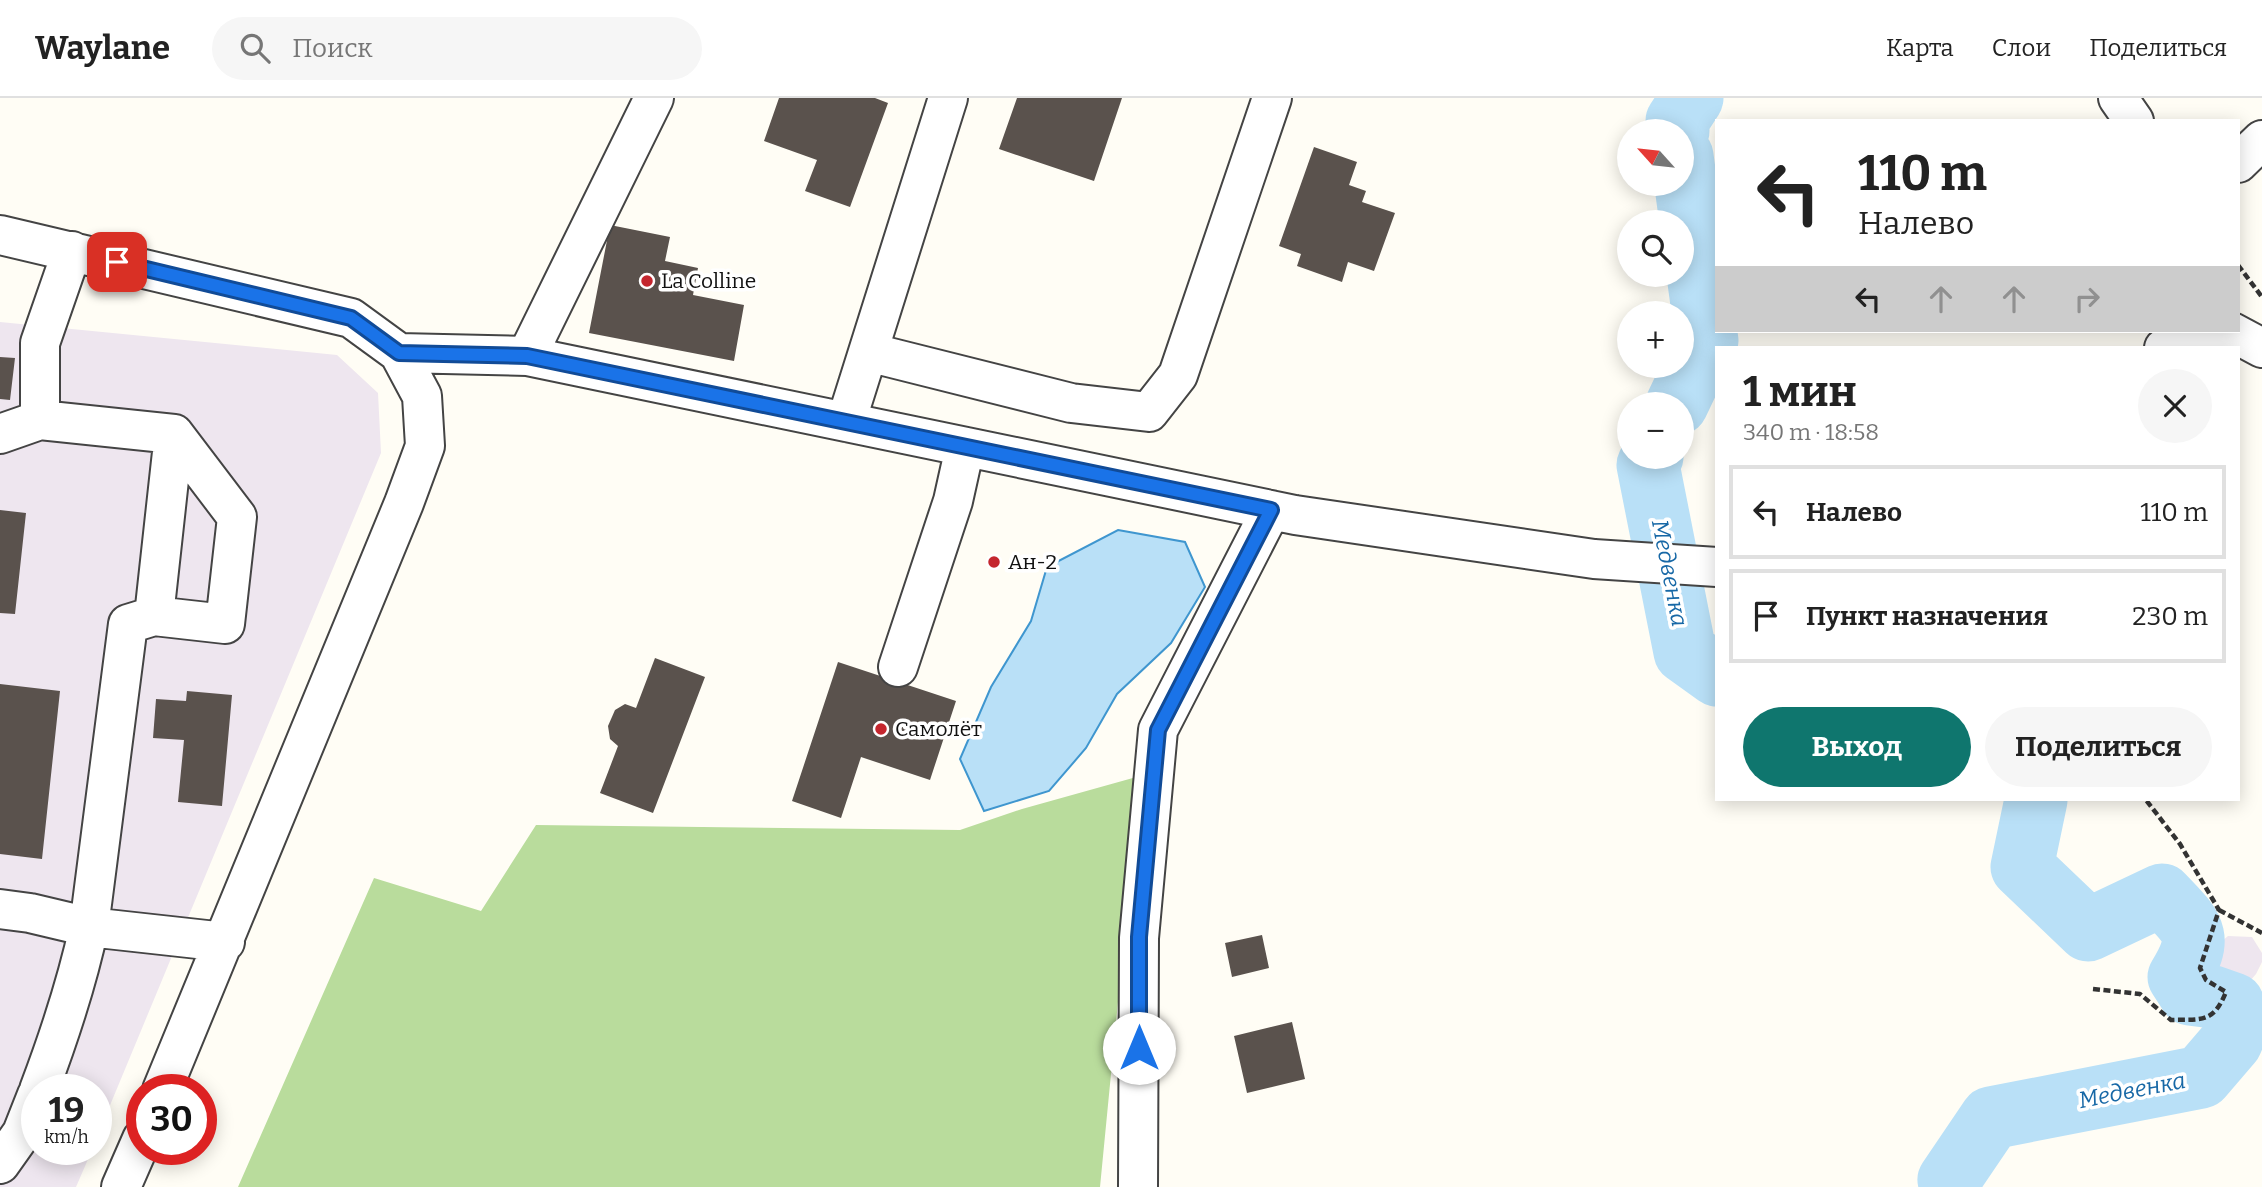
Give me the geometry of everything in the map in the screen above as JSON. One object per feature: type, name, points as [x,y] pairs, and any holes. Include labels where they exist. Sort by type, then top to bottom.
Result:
[{"type":"street","points":[[527,356],[654,98]]},
{"type":"street","points":[[846,422],[948,98]]},
{"type":"street","points":[[869,352],[1071,403],[1149,412],[1178,375],[1272,98]]},
{"type":"street","points":[[2118,98],[2133,119]]},
{"type":"street","points":[[2240,161],[2262,140]]},
{"type":"street","points":[[0,235],[351,318],[399,353],[422,396],[425,446],[404,503],[169,1074]]},
{"type":"street","points":[[40,420],[40,343],[72,251]]},
{"type":"street","points":[[2168,346],[2183,338],[2224,333]]},
{"type":"street","points":[[2234,333],[2262,348]]},
{"type":"street","points":[[399,353],[527,356],[1271,510],[1594,559],[1715,567]]},
{"type":"street","points":[[0,434],[40,420],[174,434],[237,517],[225,624],[154,616],[128,624],[89,927],[78,976],[45,1074]]},
{"type":"street","points":[[154,616],[174,434]]},
{"type":"street","points":[[898,667],[953,501],[965,447]]},
{"type":"street","points":[[1138,1187],[1139,937],[1158,730],[1271,510]]},
{"type":"street","points":[[0,909],[89,927],[225,942]]},
{"type":"street","points":[[0,1164],[21,1134]]},
{"type":"street","points":[[121,1187],[131,1165]]},
{"type":"path","points":[[2240,268],[2262,297]]},
{"type":"path","points":[[2147,801],[2180,844],[2219,910],[2262,933]]},
{"type":"path","points":[[2093,989],[2140,994],[2171,1020],[2203,1019],[2219,1008],[2226,992],[2206,980],[2200,968],[2219,910]]},
{"type":"shaded area","points":[[0,322],[337,355],[378,393],[381,453],[112,1100],[112,1074],[21,1074],[21,1165],[86,1165],[76,1187],[0,1187]]},
{"type":"shaded area","points":[[2228,936],[2252,937],[2262,953],[2262,962],[2256,974],[2245,987],[2215,979],[2206,969],[2210,951]]},
{"type":"green space","points":[[1140,776],[1100,1187],[238,1187],[374,878],[481,911],[536,825],[960,830],[1022,809]]},
{"type":"water","points":[[1118,530],[1185,542],[1205,587],[1171,643],[1117,694],[1086,748],[1049,791],[984,811],[960,759],[991,687],[1031,621],[1047,567]]},
{"type":"building","points":[[779,98],[875,98],[888,103],[850,207],[805,191],[817,160],[764,141]]},
{"type":"building","points":[[1017,98],[1122,98],[1094,181],[999,149]]},
{"type":"building","points":[[1314,147],[1357,162],[1349,185],[1366,191],[1362,202],[1395,213],[1374,271],[1348,262],[1342,282],[1297,266],[1301,254],[1279,246]]},
{"type":"building","name":"La Colline","points":[[610,225],[670,237],[665,261],[698,268],[693,295],[744,305],[734,361],[589,333]]},
{"type":"building","points":[[0,357],[15,358],[10,400],[0,399]]},
{"type":"building","points":[[0,510],[26,513],[15,614],[0,613]]},
{"type":"building","points":[[655,658],[705,677],[653,813],[600,793],[618,746],[610,739],[608,726],[615,710],[625,704],[636,708]]},
{"type":"building","name":"Самолёт","points":[[838,662],[956,701],[930,780],[861,757],[841,818],[792,801]]},
{"type":"building","points":[[0,684],[60,691],[42,859],[0,854]]},
{"type":"building","points":[[187,691],[232,695],[222,806],[178,802],[184,740],[153,738],[156,699],[186,701]]},
{"type":"building","points":[[1262,935],[1269,968],[1232,977],[1225,943]]},
{"type":"building","points":[[1292,1022],[1305,1079],[1247,1093],[1234,1036]]},
{"type":"waterway","name":"Медвенка","points":[[1678,119],[1692,98]]},
{"type":"waterway","name":"Медвенка","points":[[1683,392],[1707,341],[1687,196]]},
{"type":"waterway","name":"Медвенка","points":[[1649,469],[1685,652],[1715,674]]},
{"type":"waterway","name":"Медвенка","points":[[1951,1187],[1949,1180],[1991,1118],[2201,1077],[2231,1042],[2240,1021],[2233,1004],[2213,997],[2190,994],[2179,977],[2192,951],[2192,933],[2188,924],[2162,895],[2088,930],[2022,867],[2036,801]]},
{"type":"place","name":"La Colline","points":[[647,281]]},
{"type":"place","name":"Ан-2","points":[[994,562]]},
{"type":"place","name":"Самолёт","points":[[881,729]]},
{"type":"route","points":[[117,262],[351,318],[399,353],[527,356],[1271,510],[1158,730],[1139,937],[1139,1048]]}]
